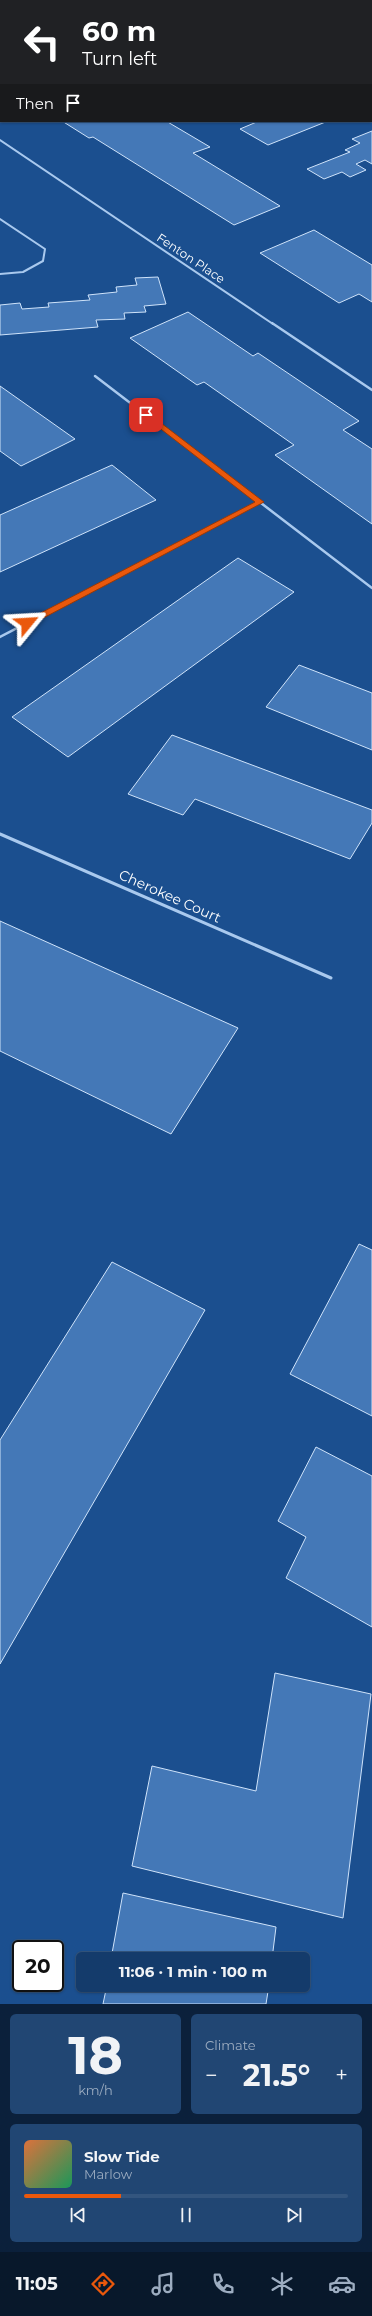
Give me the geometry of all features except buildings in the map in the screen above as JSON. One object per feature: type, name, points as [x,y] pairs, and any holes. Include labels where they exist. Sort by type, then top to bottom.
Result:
[{"type":"lane","name":"Fenton Place","points":[[0,140],[372,390]]},
{"type":"lane","points":[[0,219],[45,249],[44,261],[24,272],[0,274]]},
{"type":"lane","points":[[95,376],[372,588]]},
{"type":"lane","points":[[0,637],[260,502]]},
{"type":"lane","name":"Cherokee Court","points":[[0,834],[331,978]]},
{"type":"route","points":[[27,623],[260,502],[146,415]]}]
